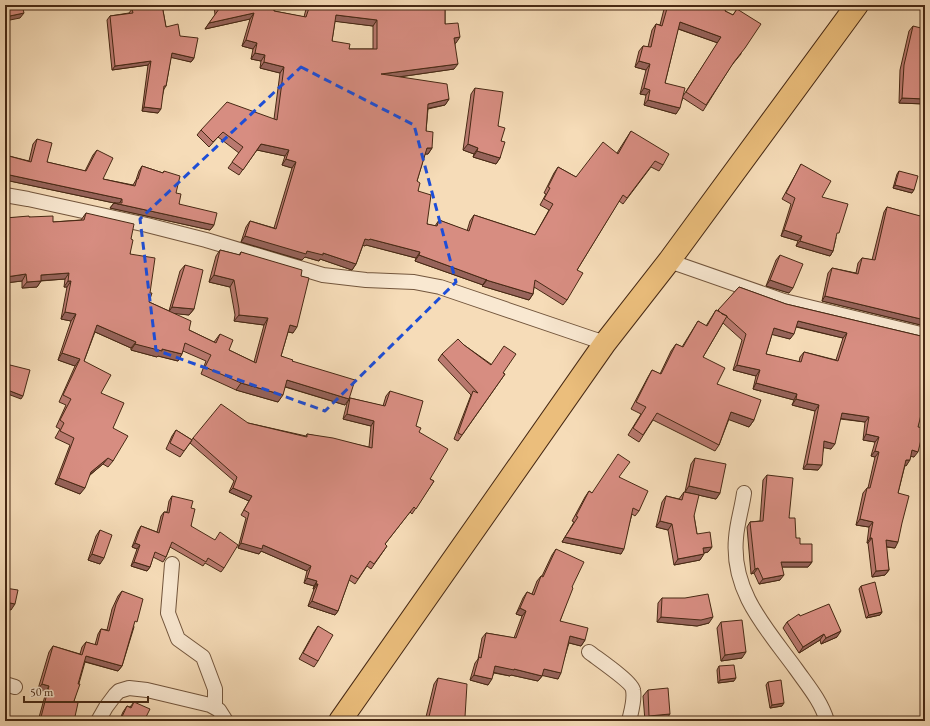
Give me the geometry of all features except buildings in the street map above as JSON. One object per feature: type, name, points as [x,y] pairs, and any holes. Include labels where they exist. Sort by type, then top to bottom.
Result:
[{"type":"highway","points":[[340,721],[605,343],[669,261],[857,5]]},
{"type":"street","points":[[5,195],[147,225],[200,238],[323,275],[366,280],[414,282],[440,287],[605,343]]},
{"type":"street","points":[[669,261],[784,301],[925,335]]},
{"type":"street","points":[[744,493],[736,537],[735,558],[740,582],[752,608],[820,702],[827,721]]},
{"type":"street","points":[[172,564],[168,604],[170,618],[178,639],[202,657],[214,689],[215,707],[226,721]]},
{"type":"street","points":[[589,652],[633,688],[633,698],[629,721]]},
{"type":"street","points":[[98,721],[115,695],[119,691],[129,688],[146,690],[215,707]]},
{"type":"highlighted area","points":[[301,67],[414,125],[456,282],[325,411],[156,350],[140,219]]}]
